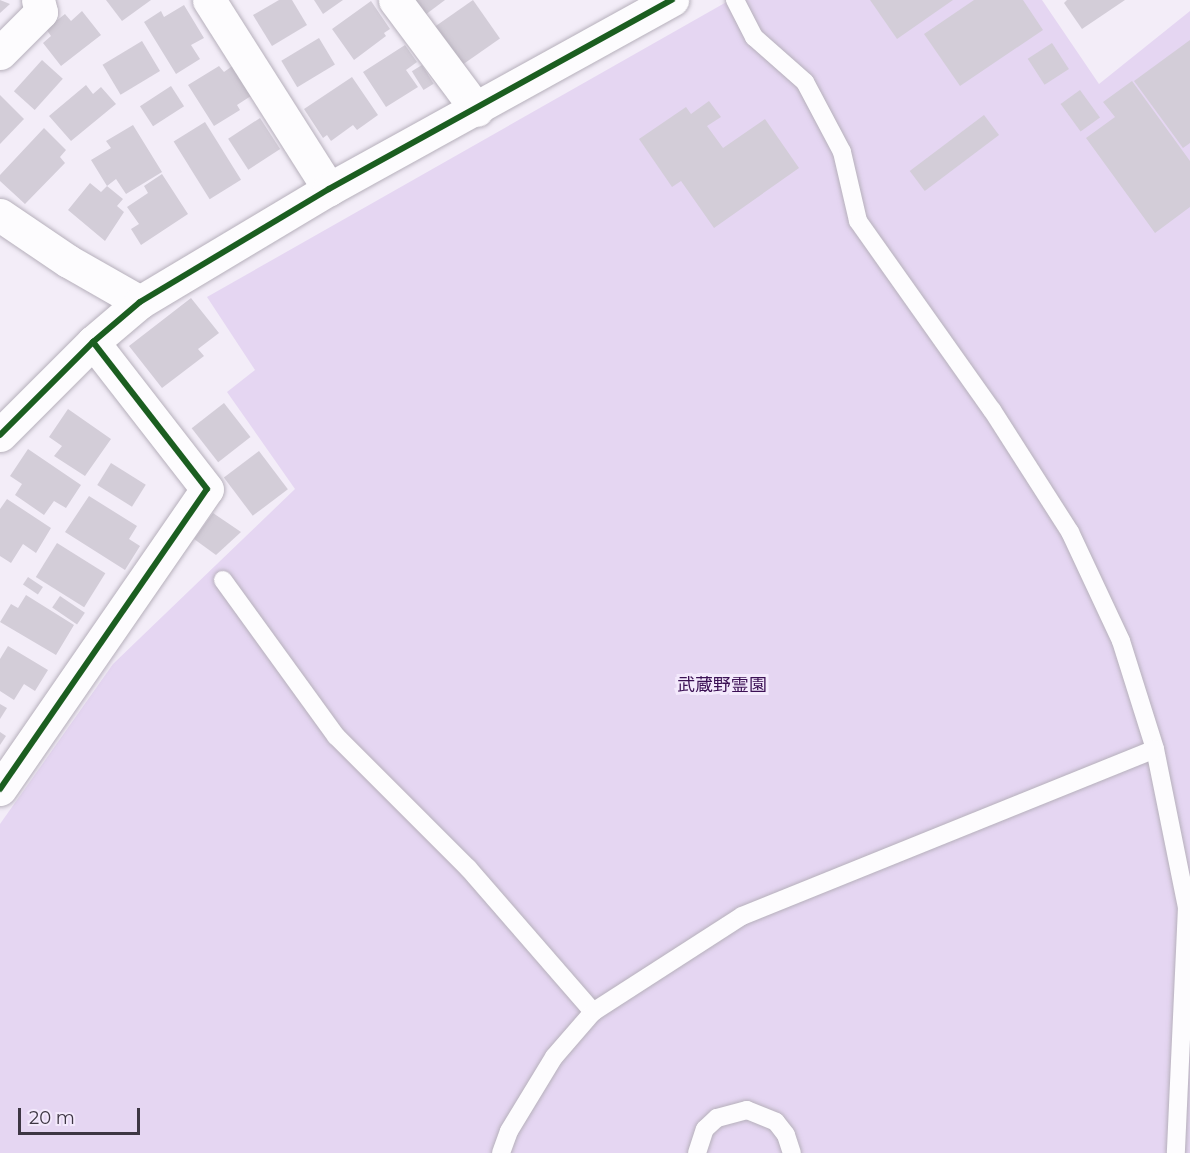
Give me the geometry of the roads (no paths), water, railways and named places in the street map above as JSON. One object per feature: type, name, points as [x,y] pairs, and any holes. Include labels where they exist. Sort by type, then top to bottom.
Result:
[{"type":"street","points":[[0,53],[41,12],[38,0]]},
{"type":"street","points":[[209,0],[329,189]]},
{"type":"street","points":[[395,0],[477,110]]},
{"type":"street","points":[[0,435],[93,342],[140,302],[329,189],[477,110],[672,0]]},
{"type":"street","points":[[0,216],[68,261],[140,302]]},
{"type":"street","points":[[0,789],[207,489],[93,342]]},
{"type":"lane","points":[[735,0],[754,37],[805,82],[842,152],[858,221],[992,410],[1070,532],[1121,641],[1155,749],[1187,907],[1176,1153]]},
{"type":"lane","points":[[223,580],[336,736],[468,868],[593,1012]]},
{"type":"lane","points":[[501,1153],[508,1131],[554,1057],[593,1012],[742,916],[1155,749]]},
{"type":"lane","points":[[696,1153],[705,1129],[717,1118],[747,1110],[776,1122],[786,1135],[792,1153]]},
{"type":"park label","name":"武蔵野霊園","points":[[722,685]]}]
